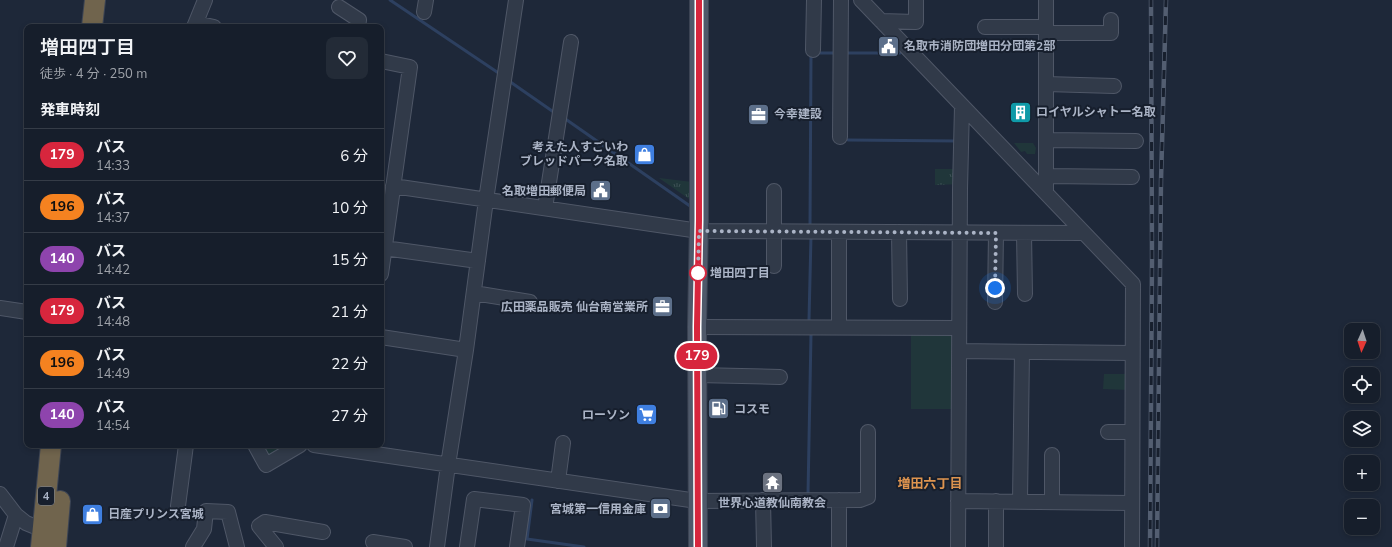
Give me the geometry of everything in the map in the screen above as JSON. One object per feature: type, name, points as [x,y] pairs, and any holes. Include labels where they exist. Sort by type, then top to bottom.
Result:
[{"type":"highway","points":[[92,24],[95,0]]},
{"type":"highway","points":[[106,24],[109,0]]},
{"type":"highway","name":"4","points":[[51,448],[52,543]]},
{"type":"highway","name":"4","points":[[52,543],[64,448]]},
{"type":"main road","points":[[698,547],[697,327],[699,231],[699,0]]},
{"type":"street","points":[[195,24],[205,0]]},
{"type":"street","points":[[437,547],[516,0]]},
{"type":"street","points":[[813,50],[814,0]]},
{"type":"street","points":[[840,137],[841,0]]},
{"type":"street","points":[[861,0],[1133,284],[1132,547]]},
{"type":"street","points":[[881,21],[916,22],[916,0]]},
{"type":"street","points":[[1046,0],[1046,193]]},
{"type":"street","points":[[339,7],[359,20],[358,24]]},
{"type":"street","points":[[985,27],[1111,33],[1111,20]]},
{"type":"street","points":[[545,208],[571,42]]},
{"type":"street","points":[[384,62],[410,67],[384,240],[478,261]]},
{"type":"street","points":[[1046,84],[1114,86]]},
{"type":"street","points":[[958,547],[962,106]]},
{"type":"street","points":[[1047,140],[1136,141]]},
{"type":"street","points":[[1047,176],[1132,177]]},
{"type":"street","points":[[393,186],[699,231],[1084,233]]},
{"type":"street","points":[[774,191],[774,266]]},
{"type":"street","points":[[839,232],[839,327]]},
{"type":"street","points":[[899,232],[900,299]]},
{"type":"street","points":[[995,302],[996,233]]},
{"type":"street","points":[[1024,233],[1025,294]]},
{"type":"street","points":[[474,293],[530,302]]},
{"type":"street","points":[[0,308],[24,312]]},
{"type":"street","points":[[697,327],[959,328]]},
{"type":"street","points":[[384,337],[466,350]]},
{"type":"street","points":[[959,351],[1132,353]]},
{"type":"street","points":[[1020,501],[1022,352]]},
{"type":"street","points":[[698,375],[780,377]]},
{"type":"street","points":[[358,448],[448,465],[697,501],[860,500],[868,497],[868,432]]},
{"type":"street","points":[[1108,432],[1132,432]]},
{"type":"street","points":[[558,481],[563,443]]},
{"type":"street","points":[[178,506],[186,448]]},
{"type":"street","points":[[257,448],[266,465],[295,448]]},
{"type":"street","points":[[1052,455],[1052,502]]},
{"type":"street","points":[[0,494],[16,515],[52,543]]},
{"type":"street","points":[[467,547],[474,499],[523,505],[517,547]]},
{"type":"street","points":[[763,500],[764,547]]},
{"type":"street","points":[[838,500],[839,547]]},
{"type":"street","points":[[958,501],[1132,503]]},
{"type":"street","points":[[996,501],[996,547]]},
{"type":"street","points":[[193,547],[204,529],[206,511],[228,512],[237,547]]},
{"type":"street","points":[[6,547],[16,515]]},
{"type":"street","points":[[276,547],[259,526],[264,522],[324,532]]},
{"type":"street","points":[[373,542],[405,547]]},
{"type":"green space","points":[[1014,143],[1033,143],[1036,148],[1035,154],[1027,154],[1025,151],[1021,152]]},
{"type":"green space","points":[[935,169],[960,169],[961,184],[935,185]]},
{"type":"green space","points":[[659,178],[692,182],[692,201]]},
{"type":"green space","points":[[911,333],[954,333],[954,409],[911,409]]},
{"type":"green space","points":[[1104,374],[1129,374],[1128,390],[1103,389]]},
{"type":"green space","points":[[262,448],[285,448],[267,458]]},
{"type":"waterway","points":[[390,0],[500,74]]},
{"type":"waterway","points":[[815,53],[836,53]]},
{"type":"waterway","points":[[844,53],[900,53]]},
{"type":"waterway","points":[[810,226],[811,54]]},
{"type":"waterway","points":[[509,81],[555,113]]},
{"type":"waterway","points":[[564,118],[690,206]]},
{"type":"waterway","points":[[848,140],[958,141]]},
{"type":"waterway","points":[[809,320],[811,236]]},
{"type":"waterway","points":[[808,494],[811,334]]},
{"type":"waterway","points":[[532,500],[527,539],[584,547]]},
{"type":"railway","points":[[1150,547],[1152,260],[1151,0]]},
{"type":"railway","points":[[1157,547],[1161,181],[1166,0]]},
{"type":"bus line","name":"179","points":[[698,547],[697,327],[699,220],[699,0]]},
{"type":"place","name":"名取市消防団増田分団第2部","points":[[888,46]]},
{"type":"place","name":"ロイヤルシャトー名取","points":[[1021,112]]},
{"type":"place","name":"今幸建設","points":[[758,114]]},
{"type":"place","name":"考えた人すごいわ ブレッドパーク名取","points":[[644,154]]},
{"type":"place","name":"名取増田郵便局","points":[[601,191]]},
{"type":"place","name":"増田四丁目","points":[[698,273]]},
{"type":"place","name":"広田薬品販売 仙台南営業所","points":[[663,307]]},
{"type":"place","name":"コスモ","points":[[719,409]]},
{"type":"place","name":"ローソン","points":[[646,415]]},
{"type":"place","name":"世界心道教仙南教会","points":[[772,482]]},
{"type":"place","name":"宮城第一信用金庫","points":[[661,509]]},
{"type":"place","name":"日産プリンス宮城","points":[[93,514]]},
{"type":"district","name":"増田六丁目","points":[[930,484]]},
{"type":"route","points":[[698,273],[699,231],[996,233],[995,288]]}]
